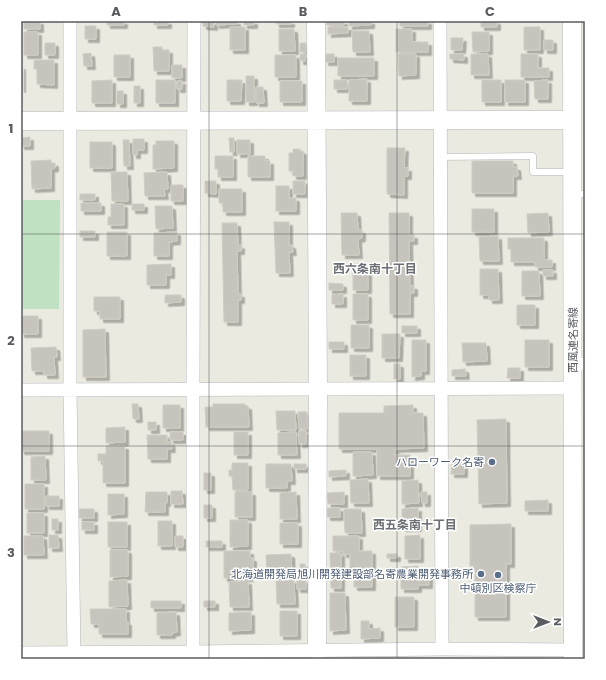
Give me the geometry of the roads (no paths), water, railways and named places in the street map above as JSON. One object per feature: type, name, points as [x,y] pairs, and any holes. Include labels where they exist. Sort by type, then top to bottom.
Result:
[{"type":"street","points":[[70,21],[70,390],[74,652]]},
{"type":"street","points":[[194,21],[192,390],[194,652]]},
{"type":"street","points":[[316,21],[318,651]]},
{"type":"street","points":[[440,21],[442,649]]},
{"type":"street","name":"西風連名寄線","points":[[572,21],[575,65],[572,120],[572,172],[579,194],[579,364],[573,388],[573,654]]},
{"type":"street","points":[[21,121],[572,120]]},
{"type":"street","points":[[21,390],[573,388]]},
{"type":"street","points":[[21,653],[74,652],[157,656],[194,652],[442,649],[573,654]]},
{"type":"lane","points":[[440,157],[533,156],[533,172],[572,172]]},
{"type":"place","name":"ハローワーク名寄","points":[[492,462]]},
{"type":"place","name":"北海道開発局旭川開発建設部名寄農業開発事務所","points":[[481,574]]},
{"type":"place","name":"中頓別区検察庁","points":[[498,575]]},
{"type":"district","name":"西六条南十丁目","points":[[375,268]]},
{"type":"district","name":"西五条南十丁目","points":[[415,524]]}]
